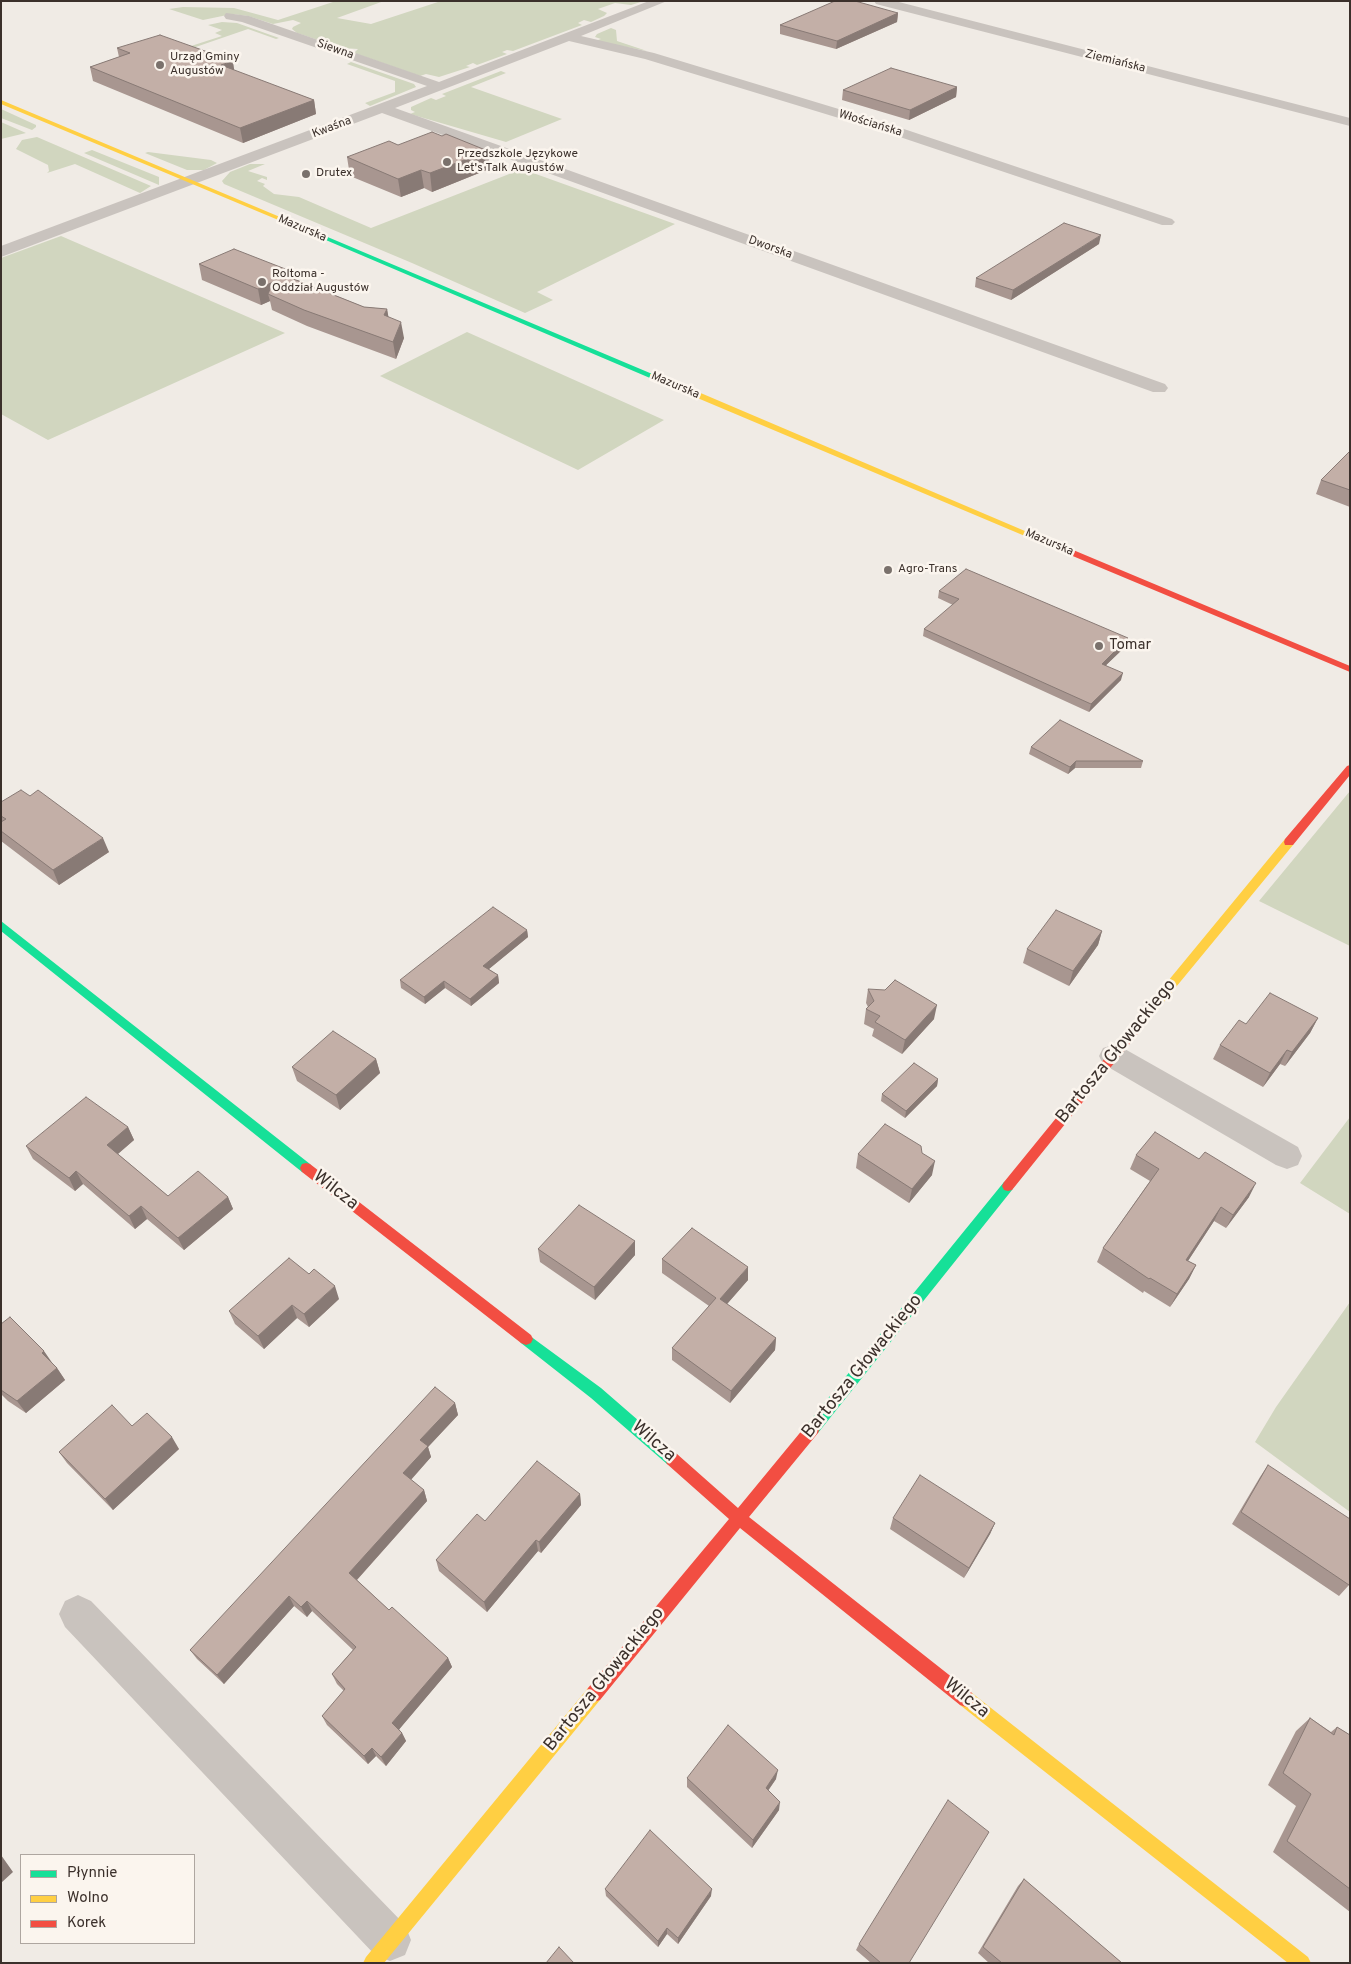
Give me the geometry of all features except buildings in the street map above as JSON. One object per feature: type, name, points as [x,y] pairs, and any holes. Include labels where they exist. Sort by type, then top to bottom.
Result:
[{"type":"street","name":"Kwaśna","points":[[1,252],[662,1]]},
{"type":"street","name":"Ziemiańska","points":[[880,1],[1350,122]]},
{"type":"street","points":[[610,7],[631,13]]},
{"type":"street","name":"Siewna","points":[[230,16],[275,29],[439,86]]},
{"type":"street","points":[[275,29],[296,22]]},
{"type":"street","name":"Włościańska","points":[[569,37],[649,56],[893,130],[1167,222]]},
{"type":"street","name":"Mazurska","points":[[1,102],[1350,669]]},
{"type":"street","name":"Dworska","points":[[381,108],[1159,388]]},
{"type":"street","name":"Bartosza Głowackiego","points":[[381,1952],[979,1224],[1113,1056],[1350,768]]},
{"type":"street","name":"Wilcza","points":[[1,924],[270,1140],[596,1393],[738,1517],[1209,1892],[1302,1963]]},
{"type":"street","points":[[1113,1056],[1287,1156]]},
{"type":"street","points":[[78,1614],[381,1952]]},
{"type":"green space","points":[[336,1],[384,1],[337,18],[371,24],[441,1],[644,1],[631,5],[615,3],[598,9],[607,13],[591,22],[584,20],[578,23],[582,25],[513,51],[507,50],[502,52],[507,54],[477,65],[473,63],[466,66],[470,67],[439,77],[426,74],[420,76],[354,53],[358,49],[342,48],[297,33],[292,29],[301,23],[293,20],[273,24],[248,16],[232,14],[203,20],[169,9],[183,7],[234,8],[278,20]]},
{"type":"green space","points":[[222,22],[237,23],[279,38],[276,39],[248,29],[187,50],[188,47],[222,36],[215,33],[222,30],[208,25]]},
{"type":"green space","points":[[611,28],[616,30],[617,41],[647,51],[595,41],[601,39],[595,37],[597,34]]},
{"type":"green space","points":[[351,62],[414,84],[416,87],[370,106],[365,103],[395,92],[395,81],[347,64]]},
{"type":"green space","points":[[501,71],[506,73],[471,87],[562,119],[506,142],[410,114],[415,112],[411,110],[411,107],[431,98],[436,100],[446,96],[442,94]]},
{"type":"green space","points":[[1,109],[36,125],[36,127],[32,130],[1,118]]},
{"type":"green space","points":[[1,122],[26,133],[1,139]]},
{"type":"green space","points":[[37,137],[151,186],[140,193],[75,164],[47,173],[49,171],[48,165],[16,149],[22,140]]},
{"type":"green space","points":[[92,150],[159,177],[159,185],[84,153]]},
{"type":"green space","points":[[145,153],[211,160],[217,163],[204,170],[187,170]]},
{"type":"green space","points":[[250,164],[265,164],[248,171],[267,177],[267,180],[262,178],[257,181],[265,184],[263,186],[274,194],[299,197],[371,228],[522,169],[675,224],[537,292],[553,300],[525,313],[224,184],[222,181],[230,172]]},
{"type":"green space","points":[[61,236],[285,333],[48,440],[1,414],[1,258]]},
{"type":"green space","points":[[467,332],[664,420],[578,470],[380,376]]},
{"type":"green space","points":[[1350,791],[1350,946],[1259,901]]},
{"type":"green space","points":[[1350,1117],[1350,1214],[1300,1183]]},
{"type":"green space","points":[[1350,1302],[1350,1512],[1255,1442],[1276,1407]]},
{"type":"traffic: fast","points":[[309,231],[653,376]]},
{"type":"traffic: fast","points":[[1,925],[306,1168]]},
{"type":"traffic: fast","points":[[813,1428],[1008,1186]]},
{"type":"traffic: fast","points":[[526,1339],[596,1393],[672,1459]]},
{"type":"traffic: slow","points":[[1,102],[309,231]]},
{"type":"traffic: slow","points":[[653,376],[1035,537]]},
{"type":"traffic: slow","points":[[1144,1018],[1289,842]]},
{"type":"traffic: slow","points":[[372,1963],[594,1694]]},
{"type":"traffic: slow","points":[[966,1699],[1302,1963]]},
{"type":"traffic: jam","points":[[1035,537],[1350,669]]},
{"type":"traffic: jam","points":[[1289,842],[1350,768]]},
{"type":"traffic: jam","points":[[1008,1186],[1144,1018]]},
{"type":"traffic: jam","points":[[306,1168],[526,1339]]},
{"type":"traffic: jam","points":[[594,1694],[813,1428]]},
{"type":"traffic: jam","points":[[672,1459],[738,1517],[966,1699]]},
{"type":"place","name":"Urząd Gminy Augustów","points":[[160,65]]},
{"type":"place","name":"Przedszkole Językowe Let's Talk Augustów","points":[[447,162]]},
{"type":"place","name":"Drutex","points":[[306,174]]},
{"type":"place","name":"Roltoma - Oddział Augustów","points":[[262,282]]},
{"type":"place","name":"Agro-Trans","points":[[888,570]]},
{"type":"place","name":"Tomar","points":[[1099,646]]}]
